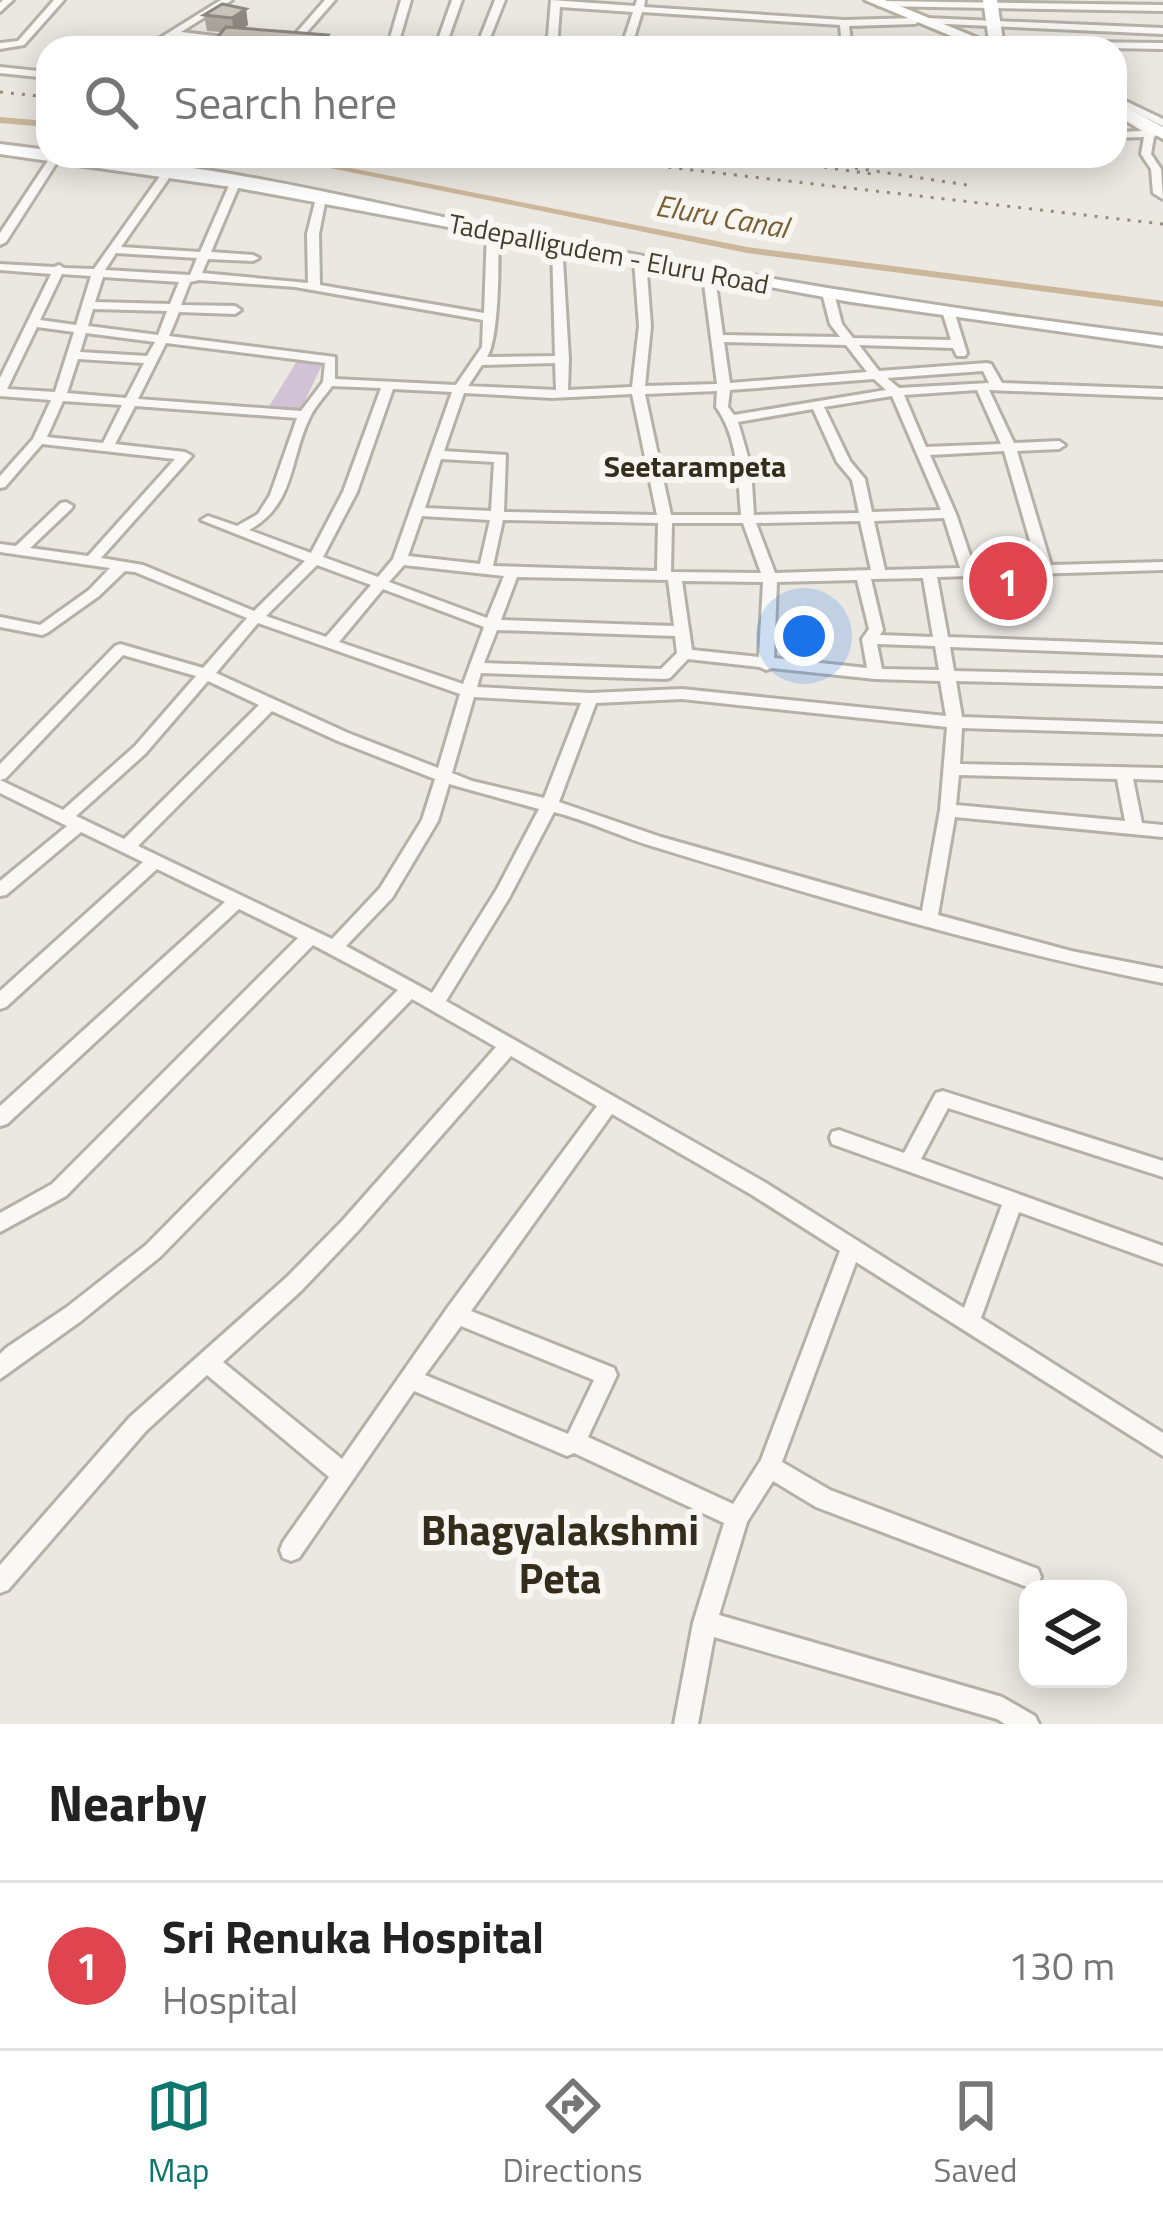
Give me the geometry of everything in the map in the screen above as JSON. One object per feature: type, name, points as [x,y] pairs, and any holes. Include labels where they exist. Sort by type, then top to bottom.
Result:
[{"type":"main road","points":[[861,0],[963,36]]},
{"type":"main road","points":[[876,2],[921,21]]},
{"type":"main road","points":[[991,3],[993,36]]},
{"type":"main road","points":[[1127,114],[1157,136]]},
{"type":"main road","name":"Tadepalligudem - Eluru Road","points":[[0,146],[36,152]]},
{"type":"main road","name":"Tadepalligudem - Eluru Road","points":[[148,168],[640,260],[973,314],[1163,338]]},
{"type":"main road","name":"Tadepalligudem - Eluru Road","points":[[179,168],[328,192],[828,293],[973,314]]},
{"type":"street","points":[[0,9],[8,0]]},
{"type":"street","points":[[0,46],[21,43],[59,0]]},
{"type":"street","points":[[169,36],[227,0]]},
{"type":"street","points":[[298,36],[330,0]]},
{"type":"street","points":[[396,36],[406,0]]},
{"type":"street","points":[[444,36],[457,0]]},
{"type":"street","points":[[486,36],[500,0]]},
{"type":"street","points":[[553,36],[556,2],[844,23],[994,22],[1163,31]]},
{"type":"street","points":[[876,2],[1163,8]]},
{"type":"street","points":[[630,36],[640,5]]},
{"type":"street","points":[[844,23],[846,36]]},
{"type":"street","points":[[172,34],[189,36]]},
{"type":"street","points":[[1127,46],[1163,46]]},
{"type":"street","points":[[0,70],[36,74]]},
{"type":"street","points":[[1127,110],[1163,123]]},
{"type":"street","points":[[1127,135],[1157,136]]},
{"type":"street","points":[[1157,136],[1146,154],[1156,169],[1158,193],[1163,196]]},
{"type":"street","points":[[0,242],[44,168]]},
{"type":"street","points":[[0,484],[39,440],[92,305],[99,270],[169,171]]},
{"type":"street","points":[[107,448],[175,305],[204,256],[236,181]]},
{"type":"street","points":[[314,287],[313,234],[321,197]]},
{"type":"street","points":[[329,644],[400,560],[458,392],[488,347],[494,232]]},
{"type":"street","points":[[558,245],[562,394]]},
{"type":"street","points":[[116,250],[253,258]]},
{"type":"street","points":[[640,260],[645,326],[638,391],[665,520],[669,576],[685,654]]},
{"type":"street","points":[[0,267],[314,287],[491,318]]},
{"type":"street","points":[[59,268],[0,392],[304,415]]},
{"type":"street","points":[[717,271],[710,284],[724,387],[722,407],[731,419],[744,467],[748,519],[770,578],[766,664]]},
{"type":"street","points":[[828,293],[836,324],[874,374],[896,392],[969,573]]},
{"type":"street","points":[[92,305],[235,310]]},
{"type":"street","points":[[950,314],[967,368]]},
{"type":"street","points":[[34,323],[331,360],[329,382],[304,415],[277,495],[262,518],[238,531]]},
{"type":"street","points":[[716,338],[957,344]]},
{"type":"street","points":[[74,355],[152,360]]},
{"type":"street","points":[[482,361],[563,359]]},
{"type":"street","points":[[329,382],[562,394],[987,367],[1046,572]]},
{"type":"street","points":[[731,419],[896,392],[989,385],[1163,393]]},
{"type":"street","points":[[0,890],[74,820],[256,617],[315,559],[350,492],[387,388]]},
{"type":"street","points":[[817,405],[844,462],[858,479],[877,630],[869,639]]},
{"type":"street","points":[[39,440],[184,456],[92,560]]},
{"type":"street","points":[[924,452],[1058,445]]},
{"type":"street","points":[[436,455],[501,458],[497,517],[485,571]]},
{"type":"street","points":[[19,550],[66,506]]},
{"type":"street","points":[[419,512],[665,520],[949,514]]},
{"type":"street","points":[[208,520],[493,625],[679,631]]},
{"type":"street","points":[[0,548],[122,565],[470,692],[590,698],[682,694],[955,722],[1163,729]]},
{"type":"street","points":[[400,560],[512,573],[770,578],[1163,566]]},
{"type":"street","points":[[0,622],[42,629],[94,593],[122,565]]},
{"type":"street","points":[[334,948],[386,892],[430,821],[475,668],[512,573]]},
{"type":"street","points":[[929,575],[955,722],[948,810],[929,920]]},
{"type":"street","points":[[869,639],[1163,650]]},
{"type":"street","points":[[869,639],[875,674]]},
{"type":"street","points":[[0,774],[120,649],[205,674],[440,776],[929,920],[1071,958],[1163,976]]},
{"type":"street","points":[[475,668],[665,674],[685,654]]},
{"type":"street","points":[[685,654],[875,674],[1163,682]]},
{"type":"street","points":[[435,1003],[495,912],[574,756],[590,698]]},
{"type":"street","points":[[126,847],[269,704]]},
{"type":"street","points":[[952,769],[1163,774]]},
{"type":"street","points":[[1124,773],[1135,829]]},
{"type":"street","points":[[0,786],[334,948],[435,1003],[852,1247],[1163,1445]]},
{"type":"street","points":[[948,810],[1163,831]]},
{"type":"street","points":[[0,1002],[154,862]]},
{"type":"street","points":[[0,1118],[236,902]]},
{"type":"street","points":[[0,1223],[58,1190],[310,937]]},
{"type":"street","points":[[0,1369],[153,1251],[410,989]]},
{"type":"street","points":[[0,1582],[139,1424],[336,1241],[509,1045]]},
{"type":"street","points":[[908,1164],[933,1111],[944,1099],[1163,1169]]},
{"type":"street","points":[[291,1550],[610,1103]]},
{"type":"street","points":[[839,1138],[1163,1255]]},
{"type":"street","points":[[970,1320],[1012,1204]]},
{"type":"street","points":[[686,1724],[705,1624],[737,1516],[769,1467],[852,1247]]},
{"type":"street","points":[[410,1379],[567,1445],[575,1442],[608,1375],[455,1314]]},
{"type":"street","points":[[206,1361],[343,1474]]},
{"type":"street","points":[[575,1442],[737,1516]]},
{"type":"street","points":[[769,1467],[824,1499],[1030,1576]]},
{"type":"street","points":[[705,1624],[1002,1709],[1028,1724]]},
{"type":"shaded area","points":[[297,361],[323,363],[300,411],[268,408]]},
{"type":"building","points":[[222,4],[246,9],[232,18],[204,15]]},
{"type":"building","points":[[226,27],[328,35],[327,36],[218,36]]},
{"type":"waterway","name":"Eluru Canal","points":[[0,120],[36,123]]},
{"type":"waterway","name":"Eluru Canal","points":[[336,168],[747,250],[1163,304]]},
{"type":"railway","points":[[0,92],[36,96]]},
{"type":"railway","points":[[675,168],[1163,224]]},
{"type":"railway","points":[[831,168],[872,174]]},
{"type":"railway","points":[[855,168],[967,185]]},
{"type":"place","name":"Sri Renuka Hospital","points":[[1008,581]]},
{"type":"district","name":"Seetarampeta","points":[[695,466]]},
{"type":"district","name":"Bhagyalakshmi Peta","points":[[560,1554]]}]
